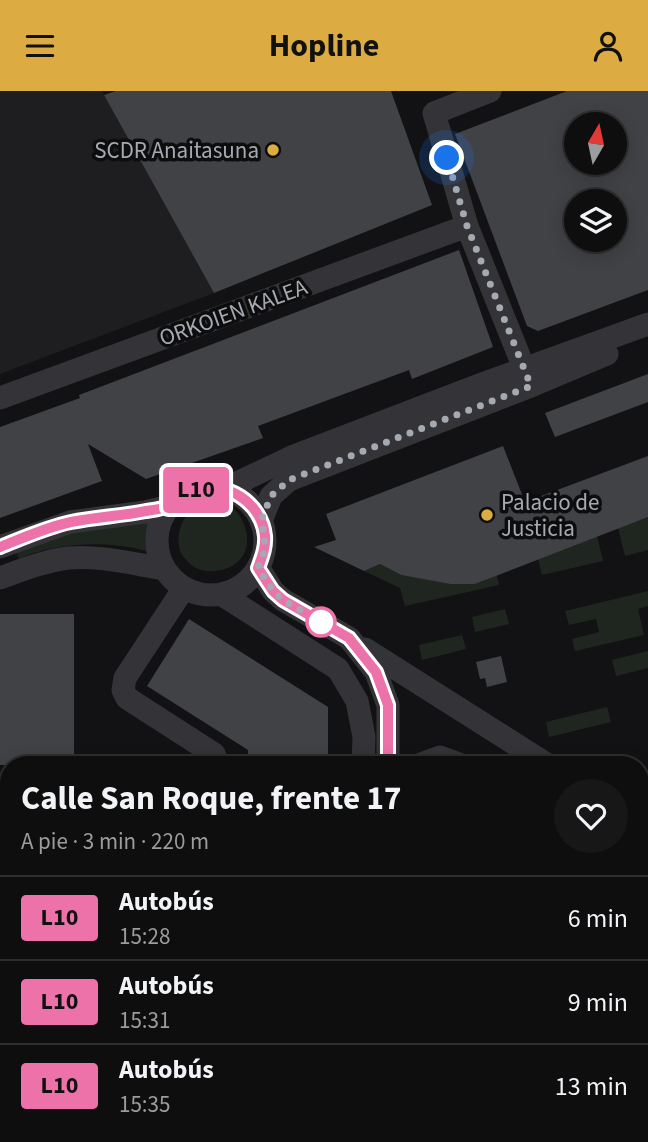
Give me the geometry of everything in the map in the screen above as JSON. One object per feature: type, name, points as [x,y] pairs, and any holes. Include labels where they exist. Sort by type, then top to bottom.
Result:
[{"type":"street","points":[[490,91],[434,113],[467,226],[527,377]]},
{"type":"street","name":"ORKOIEN KALEA","points":[[0,398],[467,226]]},
{"type":"street","points":[[261,521],[271,496],[289,480],[648,324]]},
{"type":"street","points":[[224,488],[294,456],[648,337]]},
{"type":"street","points":[[209,487],[224,488],[240,495],[253,506],[265,536],[264,552],[258,568],[249,580],[236,589],[221,594],[192,592],[171,577],[158,553],[157,537],[161,520],[181,496],[209,487]]},
{"type":"street","points":[[0,547],[70,522],[170,506]]},
{"type":"street","points":[[0,578],[67,558],[99,558],[165,569]]},
{"type":"street","points":[[258,568],[273,591],[283,600],[349,638],[534,756]]},
{"type":"street","points":[[184,588],[125,678],[122,690],[127,698],[215,756]]},
{"type":"street","points":[[221,594],[338,669],[357,701],[364,737],[363,756]]},
{"type":"street","points":[[349,638],[376,672],[388,705],[388,756]]},
{"type":"shaded area","points":[[0,91],[102,91],[214,293],[0,374]]},
{"type":"shaded area","points":[[213,504],[227,505],[238,513],[246,531],[246,548],[232,566],[214,571],[200,570],[189,563],[180,550],[179,533],[188,514]]},
{"type":"shaded area","points":[[648,517],[648,550],[625,556],[618,528]]},
{"type":"shaded area","points":[[148,519],[146,551],[115,545],[82,544],[49,549],[19,559],[16,552],[66,531]]},
{"type":"shaded area","points":[[597,536],[603,561],[542,575],[538,559]]},
{"type":"shaded area","points":[[380,564],[401,575],[450,584],[475,584],[497,575],[499,585],[405,606],[400,588],[364,571]]},
{"type":"shaded area","points":[[648,591],[648,606],[638,609],[644,635],[575,651],[572,639],[599,632],[596,619],[569,625],[565,611]]},
{"type":"shaded area","points":[[505,609],[509,624],[475,632],[472,617]]},
{"type":"shaded area","points":[[462,635],[466,649],[422,660],[419,645]]},
{"type":"shaded area","points":[[648,651],[648,668],[616,676],[612,660]]},
{"type":"shaded area","points":[[607,707],[611,722],[549,737],[546,722]]},
{"type":"building","name":"SCDR Anaitasuna","points":[[116,91],[391,91],[432,205],[214,293],[104,95]]},
{"type":"building","points":[[567,91],[648,91],[648,290],[538,331],[527,326],[455,134]]},
{"type":"building","points":[[459,250],[493,347],[412,379],[409,370],[258,426],[263,438],[146,479],[88,444],[102,481],[0,518],[0,427]]},
{"type":"building","points":[[648,374],[648,402],[555,437],[545,413]]},
{"type":"building","name":"Palacio de Justicia","points":[[503,446],[525,502],[648,456],[648,517],[475,584],[450,584],[401,575],[380,564],[364,571],[314,547],[336,540],[326,514]]},
{"type":"building","points":[[0,614],[74,614],[74,756],[0,756]]},
{"type":"building","points":[[189,619],[328,707],[328,756],[248,756],[248,750],[147,686]]},
{"type":"building","points":[[501,656],[507,682],[487,687],[485,678],[480,679],[476,662]]},
{"type":"bus line","name":"L10","points":[[0,547],[70,522],[170,506],[181,496],[194,490],[224,488],[240,495],[253,506],[261,521],[265,536],[264,552],[258,568],[273,591],[283,600],[349,638],[376,672],[388,705],[388,756]]},
{"type":"place","name":"SCDR Anaitasuna","points":[[273,150]]},
{"type":"place","name":"Palacio de Justicia","points":[[487,515]]},
{"type":"route","points":[[321,622],[327,625],[283,600],[273,591],[258,568],[264,552],[265,536],[261,521],[271,496],[289,480],[531,386],[467,226],[447,158]]}]
